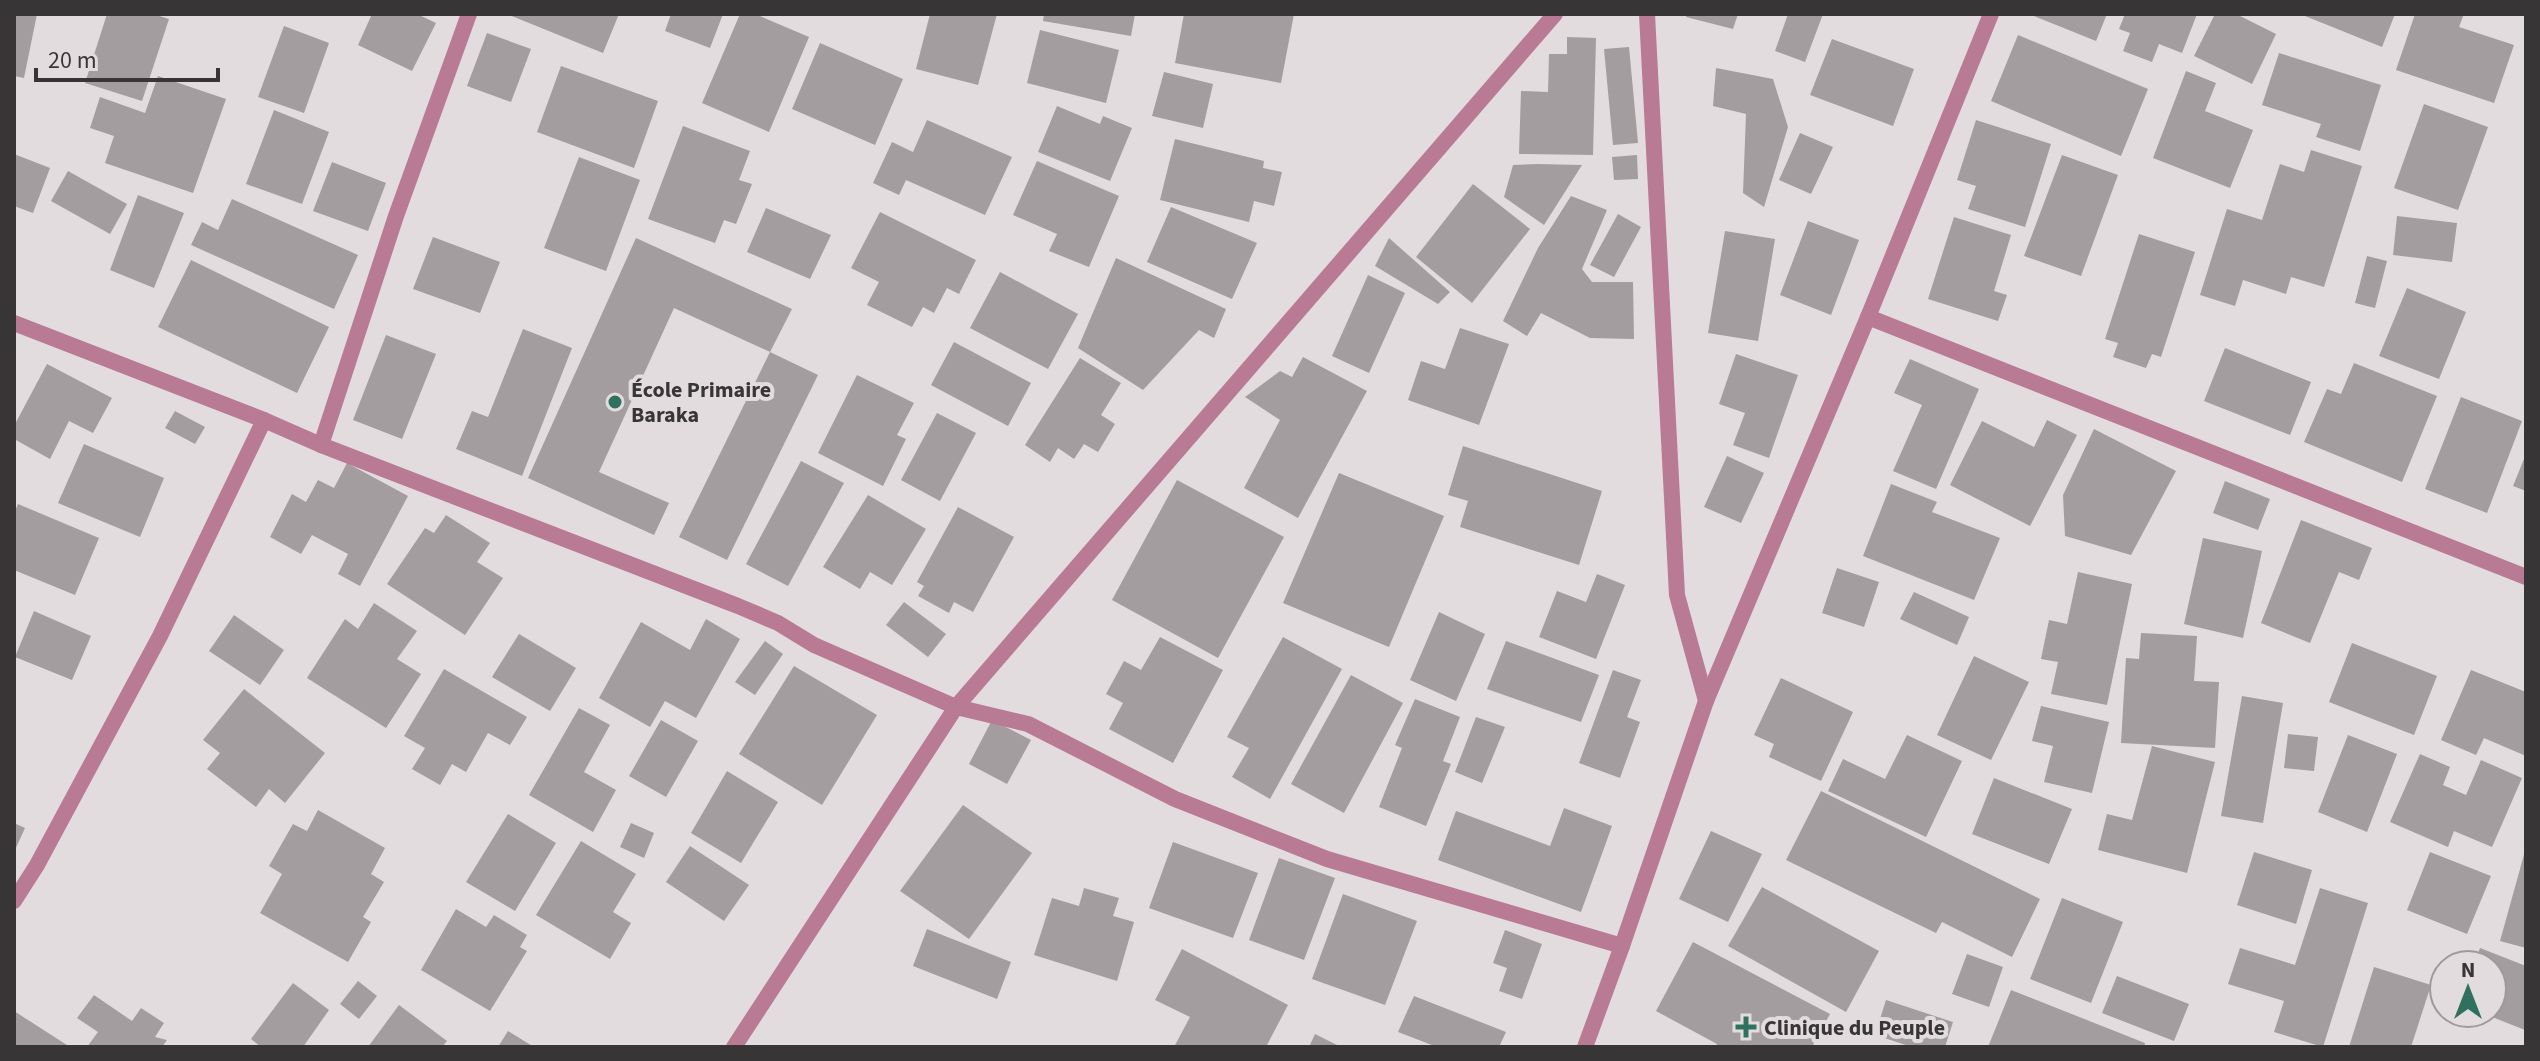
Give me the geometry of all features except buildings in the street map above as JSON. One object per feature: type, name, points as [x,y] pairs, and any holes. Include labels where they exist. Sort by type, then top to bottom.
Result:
[{"type":"street","points":[[321,445],[396,216],[469,14]]},
{"type":"street","points":[[734,1047],[956,707],[1555,14]]},
{"type":"street","points":[[1647,14],[1677,595],[1706,701]]},
{"type":"street","points":[[1585,1047],[1706,701],[1868,317],[1991,14]]},
{"type":"street","points":[[1868,317],[2526,577]]},
{"type":"street","points":[[14,323],[738,606],[778,623],[814,645],[956,707],[1028,724],[1175,799],[1327,859],[1622,946]]},
{"type":"street","points":[[14,901],[37,865],[160,636],[264,420]]},
{"type":"place","name":"École Primaire Baraka","points":[[615,402]]},
{"type":"place","name":"Clinique du Peuple","points":[[1746,1027]]}]
